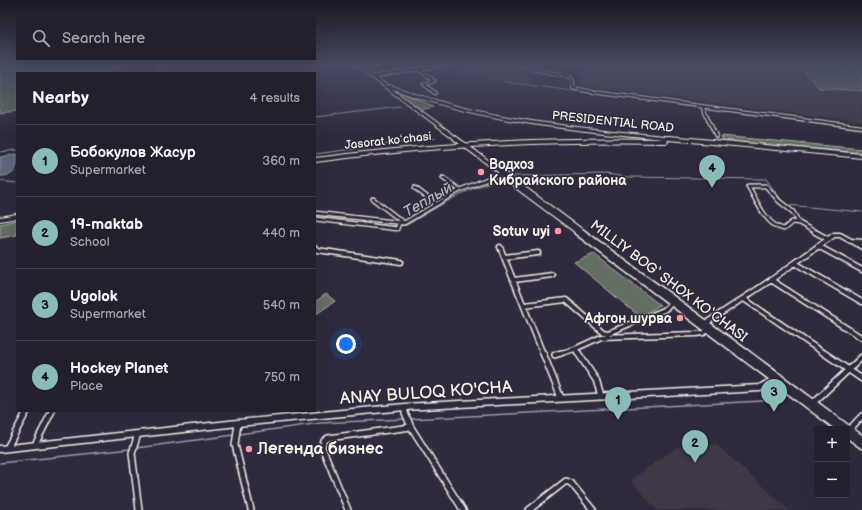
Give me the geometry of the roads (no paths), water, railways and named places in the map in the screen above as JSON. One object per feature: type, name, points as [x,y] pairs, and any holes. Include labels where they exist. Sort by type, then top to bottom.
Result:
[{"type":"main road","points":[[388,89],[461,143],[563,140],[712,142]]},
{"type":"main road","points":[[389,89],[461,143],[556,138],[676,139]]},
{"type":"main road","name":"PRESIDENTIAL ROAD","points":[[398,89],[412,95],[509,119],[570,129],[862,156]]},
{"type":"main road","name":"Jasorat koʻchasi","points":[[316,159],[461,143]]},
{"type":"main road","name":"MILLIY BOG‘ SHOX KO‘CHASI","points":[[461,143],[500,174],[706,323],[836,426]]},
{"type":"main road","name":"MILLIY BOG‘ SHOX KO‘CHASI","points":[[461,143],[625,265],[708,330],[813,403],[841,426]]},
{"type":"main road","points":[[0,218],[16,215]]},
{"type":"main road","name":"ANAY BULOQ KO'CHA","points":[[0,449],[405,410],[561,398],[760,388],[777,379]]},
{"type":"main road","name":"MILLIY BOG‘ SHOX KO‘CHASI","points":[[850,433],[862,439]]},
{"type":"main road","name":"MILLIY BOG‘ SHOX KO‘CHASI","points":[[850,434],[862,446]]},
{"type":"street","points":[[430,89],[435,93]]},
{"type":"street","points":[[579,89],[862,127]]},
{"type":"street","points":[[702,106],[716,136]]},
{"type":"street","points":[[316,219],[398,226],[435,203],[460,190],[500,174]]},
{"type":"street","points":[[443,178],[460,190]]},
{"type":"street","points":[[799,222],[793,212],[779,201],[766,186],[748,186],[771,224],[774,226],[784,229],[792,222],[799,222],[828,238]]},
{"type":"street","points":[[415,188],[435,203]]},
{"type":"street","points":[[373,199],[404,223]]},
{"type":"street","points":[[316,213],[398,226]]},
{"type":"street","points":[[706,323],[744,299],[834,235],[840,235],[862,246]]},
{"type":"street","points":[[851,241],[862,242]]},
{"type":"street","points":[[818,246],[862,270]]},
{"type":"street","points":[[500,247],[561,398]]},
{"type":"street","points":[[316,249],[401,262]]},
{"type":"street","points":[[504,257],[538,253]]},
{"type":"street","points":[[795,263],[862,302]]},
{"type":"street","points":[[514,280],[552,275]]},
{"type":"street","points":[[771,280],[862,338]]},
{"type":"street","points":[[744,299],[862,379]]},
{"type":"street","points":[[524,305],[566,300],[603,332],[608,333],[664,310],[672,303]]},
{"type":"street","points":[[555,355],[575,349],[601,337],[696,334],[704,333],[708,330]]},
{"type":"street","points":[[575,349],[596,380],[601,396]]},
{"type":"street","points":[[813,403],[862,357]]},
{"type":"street","points":[[405,410],[411,427],[463,510]]},
{"type":"street","points":[[7,448],[26,412]]},
{"type":"street","points":[[34,445],[51,412]]},
{"type":"street","points":[[850,430],[862,416]]},
{"type":"street","points":[[238,426],[235,445],[251,510]]},
{"type":"street","points":[[348,510],[322,447],[324,441],[328,438],[411,427]]},
{"type":"street","points":[[137,437],[132,450],[139,510]]},
{"type":"street","points":[[529,510],[566,482],[571,482],[593,510]]},
{"type":"water","points":[[16,154],[16,167],[13,173],[6,176],[0,176],[0,157]]},
{"type":"waterway","points":[[557,89],[862,129]]},
{"type":"waterway","points":[[316,117],[401,107]]},
{"type":"waterway","points":[[316,154],[436,138]]},
{"type":"waterway","points":[[0,152],[16,150]]},
{"type":"waterway","name":"Теплый","points":[[514,176],[606,174],[628,177],[766,179],[783,202]]},
{"type":"waterway","name":"Теплый","points":[[399,226],[407,225],[465,192],[502,179]]},
{"type":"waterway","name":"Теплый","points":[[0,181],[16,183]]},
{"type":"waterway","name":"Теплый","points":[[787,205],[862,212]]},
{"type":"waterway","name":"Теплый","points":[[316,217],[396,226]]},
{"type":"waterway","points":[[410,419],[763,401]]},
{"type":"waterway","points":[[239,434],[321,423],[405,419]]},
{"type":"waterway","points":[[136,448],[234,435]]},
{"type":"waterway","points":[[0,463],[130,449]]},
{"type":"place","name":"Водхоз Кибрайского района","points":[[481,172]]},
{"type":"place","name":"Hockey Planet","points":[[712,188]]},
{"type":"place","name":"Sotuv uyi","points":[[558,231]]},
{"type":"place","name":"Афгон шурва","points":[[680,318]]},
{"type":"place","name":"Ugolok","points":[[774,412]]},
{"type":"place","name":"Бобокулов Жасур","points":[[618,420]]},
{"type":"place","name":"Легенда бизнес","points":[[249,449]]},
{"type":"place","name":"19-maktab","points":[[695,463]]}]
